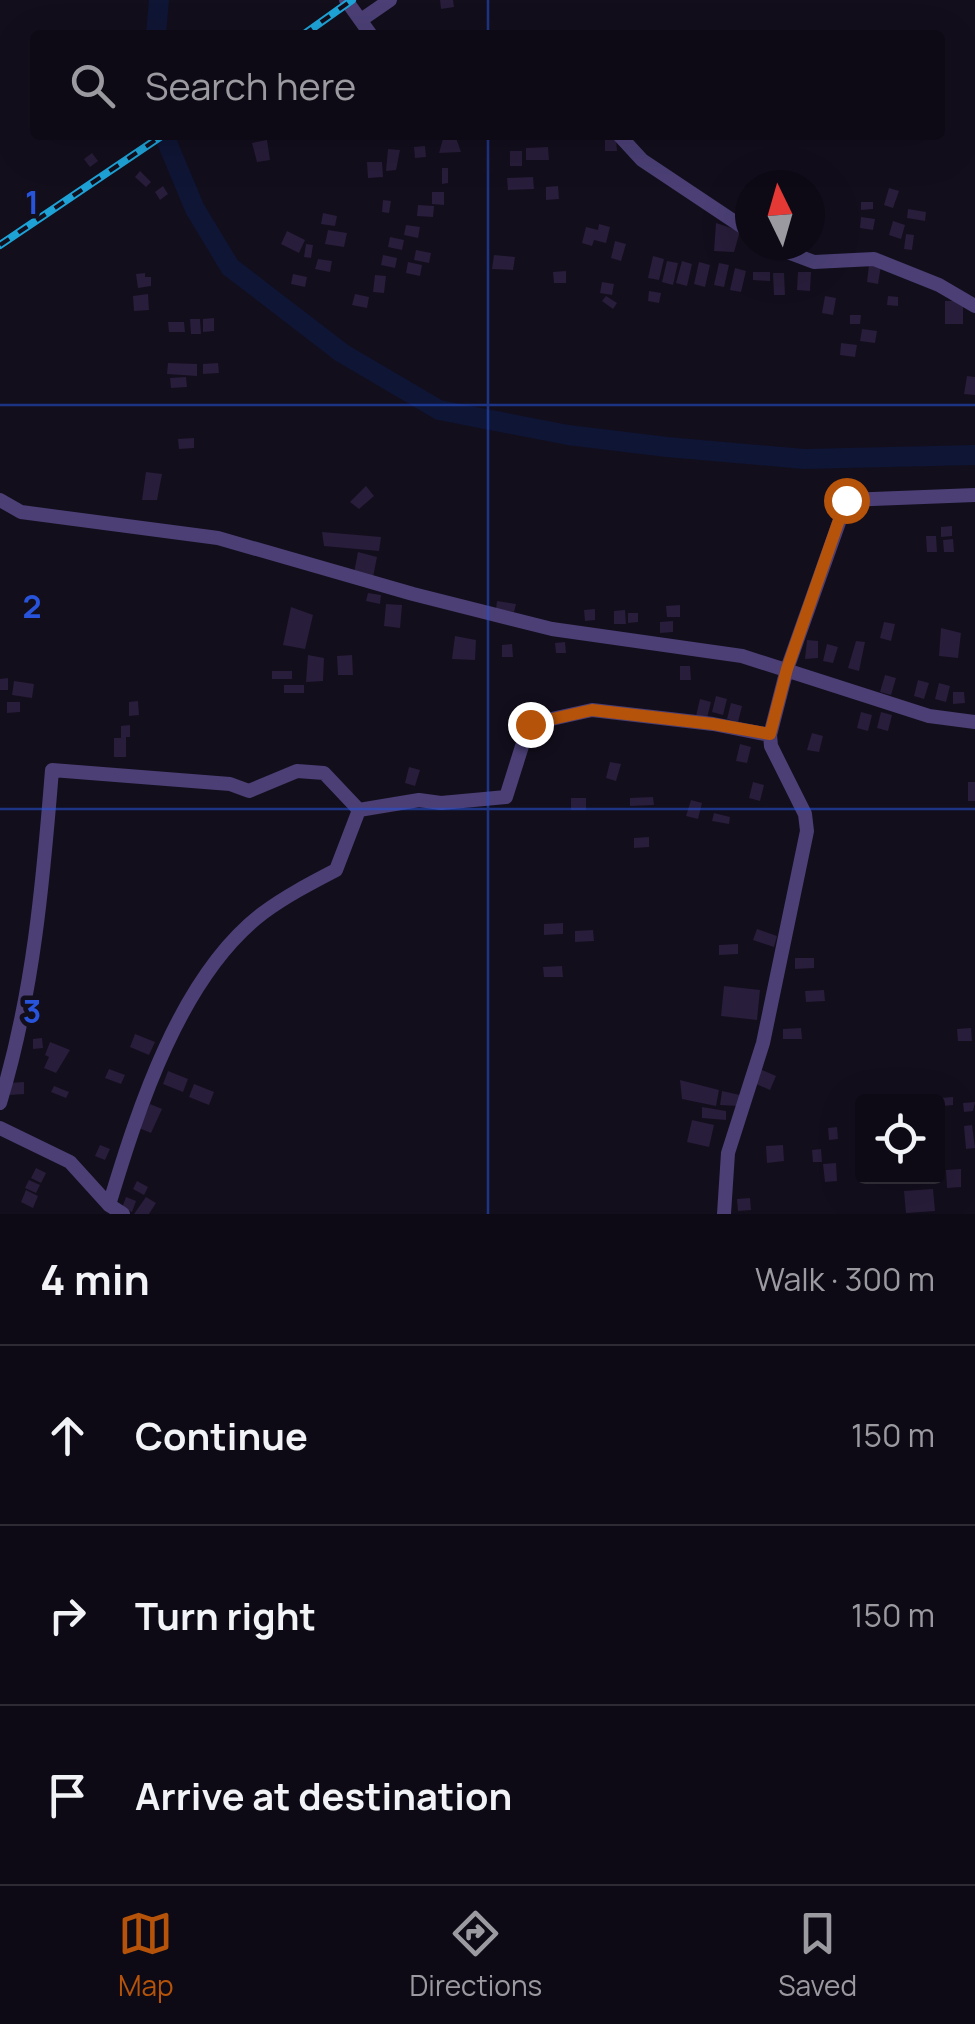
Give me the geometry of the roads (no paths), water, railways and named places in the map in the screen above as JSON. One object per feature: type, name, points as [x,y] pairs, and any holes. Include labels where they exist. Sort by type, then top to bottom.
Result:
[{"type":"street","points":[[346,0],[368,30]]},
{"type":"street","points":[[361,20],[390,0]]},
{"type":"street","points":[[624,140],[642,160],[735,222]]},
{"type":"street","points":[[809,260],[874,259],[940,284],[975,306]]},
{"type":"street","points":[[724,1214],[728,1153],[763,1044],[807,831],[806,814],[793,784],[775,760],[770,734],[787,669],[846,500],[975,496]]},
{"type":"street","points":[[0,500],[21,512],[218,538],[413,594],[552,628],[742,656],[929,716],[975,722]]},
{"type":"street","points":[[358,810],[420,800],[440,803],[506,797],[530,724],[592,710],[770,734]]},
{"type":"street","points":[[0,1103],[18,1046],[41,904],[52,770],[230,784],[249,791],[298,771],[324,773],[358,810]]},
{"type":"street","points":[[109,1205],[146,1093],[173,1031],[206,978],[225,949],[260,915],[336,870],[358,810]]},
{"type":"street","points":[[0,1128],[70,1162],[109,1205],[123,1214]]},
{"type":"waterway","points":[[156,30],[159,0]]},
{"type":"waterway","points":[[166,140],[195,209],[230,267],[342,353],[439,410],[568,435],[804,459],[975,455]]},
{"type":"railway","points":[[310,30],[352,0]]},
{"type":"railway","points":[[0,245],[156,140]]}]
